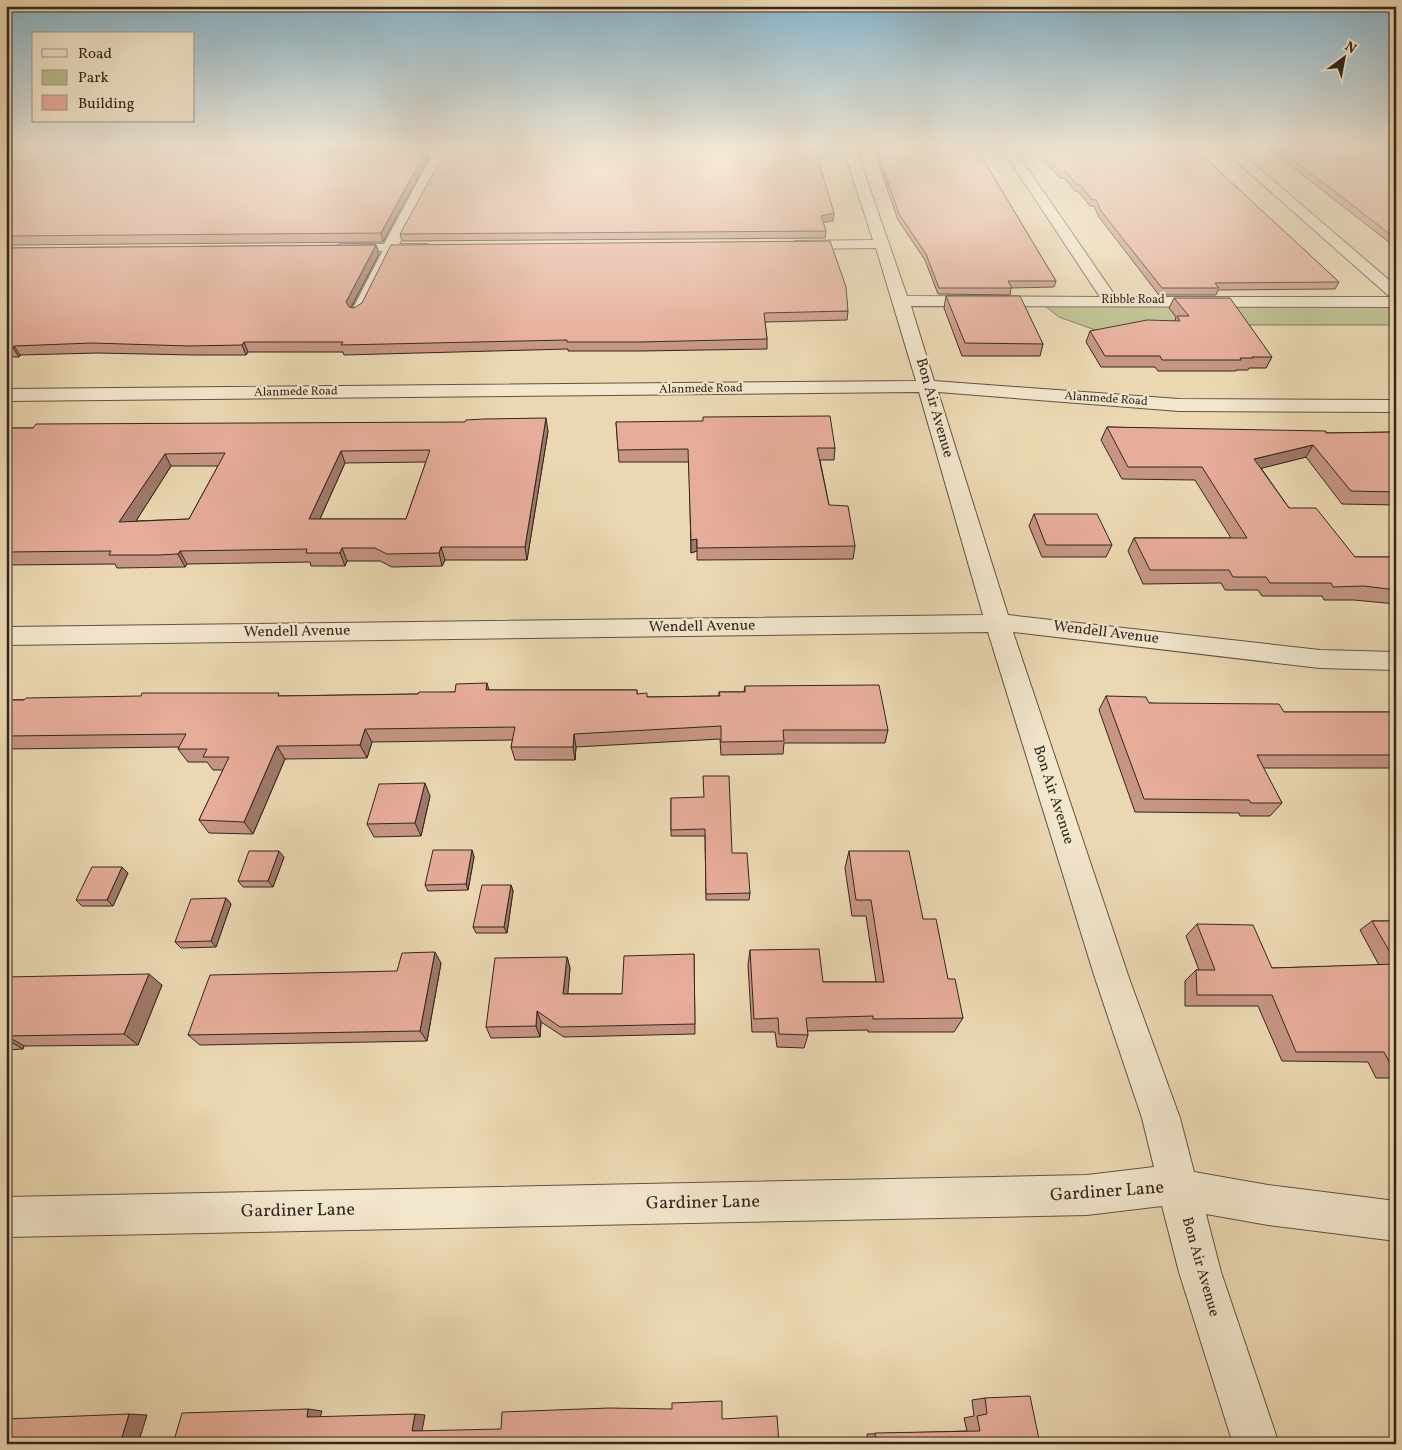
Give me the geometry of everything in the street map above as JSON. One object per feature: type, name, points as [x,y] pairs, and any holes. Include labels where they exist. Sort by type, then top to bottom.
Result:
[{"type":"street","points":[[389,248],[407,214]]},
{"type":"street","name":"Bon Air Avenue","points":[[871,214],[901,301],[998,622],[1112,978],[1161,1118],[1200,1272],[1256,1444]]},
{"type":"street","points":[[1052,214],[1110,300]]},
{"type":"street","points":[[1303,214],[1396,294]]},
{"type":"street","points":[[783,245],[881,244]]},
{"type":"street","points":[[326,248],[441,248]]},
{"type":"street","name":"Ribble Road","points":[[901,301],[1396,302]]},
{"type":"street","name":"Alanmede Road","points":[[6,395],[927,386],[1179,405],[1396,406]]},
{"type":"street","name":"Wendell Avenue","points":[[6,636],[998,622],[1320,659],[1396,661]]},
{"type":"street","name":"Gardiner Lane","points":[[6,1217],[1068,1196],[1162,1186],[1268,1205],[1396,1221]]},
{"type":"lane","points":[[357,312],[389,248]]},
{"type":"green space","points":[[1045,306],[1396,306],[1396,325],[1208,325],[1098,331],[1059,317]]},
{"type":"building","points":[[6,214],[392,214],[381,233],[6,236]]},
{"type":"building","points":[[411,214],[831,214],[821,216],[826,231],[400,234]]},
{"type":"building","points":[[899,214],[1016,214],[1056,281],[1008,281],[1012,288],[939,288],[926,254]]},
{"type":"building","points":[[1103,214],[1265,214],[1339,282],[1215,283],[1219,288],[1162,288]]},
{"type":"building","points":[[1363,214],[1396,214],[1396,240],[1393,238],[1395,238]]},
{"type":"building","points":[[830,241],[846,287],[848,311],[764,313],[767,339],[641,342],[567,342],[567,340],[341,345],[343,342],[244,342],[242,345],[189,346],[92,343],[14,346],[13,348],[6,348],[6,248],[376,245],[346,302],[349,307],[354,308],[362,303],[391,245]]},
{"type":"building","points":[[946,296],[1020,296],[1043,344],[965,343]]},
{"type":"building","points":[[1174,298],[1230,298],[1272,357],[1240,358],[1241,360],[1162,360],[1160,356],[1105,356],[1090,331],[1147,320],[1180,321],[1177,316],[1189,316]]},
{"type":"building","points":[[830,416],[835,448],[817,448],[829,505],[848,506],[855,546],[697,548],[697,539],[691,540],[688,449],[618,450],[616,422],[703,421],[703,417]]},
{"type":"building","points":[[546,418],[525,547],[441,547],[439,553],[387,554],[375,548],[342,548],[340,553],[306,553],[307,549],[180,551],[178,554],[158,555],[109,555],[111,551],[6,552],[6,428],[33,428],[36,424],[465,422],[466,420]],"holes":[[[430,450],[406,519],[309,519],[341,451]],[[225,453],[189,519],[119,522],[165,454]]]},
{"type":"building","points":[[1107,427],[1326,431],[1326,433],[1396,432],[1396,492],[1351,491],[1313,445],[1254,459],[1289,508],[1316,508],[1355,557],[1396,557],[1396,590],[1364,586],[1333,587],[1331,583],[1270,583],[1266,577],[1233,577],[1229,570],[1150,570],[1134,538],[1247,538],[1202,467],[1128,467]]},
{"type":"building","points":[[1034,514],[1097,514],[1112,545],[1046,545]]},
{"type":"building","points":[[487,683],[486,690],[637,690],[637,694],[647,693],[647,697],[720,696],[719,692],[745,692],[745,686],[879,685],[888,730],[783,730],[784,741],[721,742],[721,726],[574,734],[573,747],[511,747],[515,727],[365,729],[360,745],[277,746],[244,822],[199,820],[229,757],[203,757],[207,749],[178,749],[186,734],[6,736],[6,700],[141,696],[142,693],[279,693],[278,696],[418,694],[419,692],[455,692],[456,684]]},
{"type":"building","points":[[1106,696],[1146,697],[1149,703],[1279,704],[1284,712],[1396,712],[1396,755],[1257,755],[1282,803],[1251,803],[1249,800],[1144,799]]},
{"type":"building","points":[[703,776],[729,776],[732,853],[747,853],[750,893],[706,894],[705,829],[671,830],[671,798],[704,797]]},
{"type":"building","points":[[425,783],[415,823],[367,824],[379,784]]},
{"type":"building","points":[[433,850],[472,850],[466,884],[425,885]]},
{"type":"building","points":[[249,851],[279,851],[268,881],[238,881]]},
{"type":"building","points":[[849,851],[909,851],[923,919],[936,919],[948,979],[955,979],[963,1018],[873,1019],[873,1016],[806,1018],[808,1035],[779,1034],[778,1018],[754,1019],[750,950],[819,949],[823,982],[884,982],[871,900],[856,900]]},
{"type":"building","points":[[92,867],[122,867],[107,900],[76,900]]},
{"type":"building","points":[[482,885],[511,885],[504,927],[473,927]]},
{"type":"building","points":[[226,898],[211,941],[175,942],[191,899]]},
{"type":"building","points":[[1372,921],[1396,921],[1396,959],[1394,959]]},
{"type":"building","points":[[1197,924],[1253,925],[1272,968],[1396,964],[1396,1069],[1393,1069],[1384,1052],[1296,1052],[1272,995],[1197,995],[1196,970],[1215,970]]},
{"type":"building","points":[[435,952],[420,1031],[188,1035],[210,975],[397,971],[402,953]]},
{"type":"building","points":[[694,954],[695,1024],[560,1027],[537,1011],[536,1026],[486,1027],[495,958],[567,957],[563,994],[622,994],[624,956]]},
{"type":"building","points":[[149,974],[124,1034],[7,1036],[6,1038],[6,977]]},
{"type":"building","points":[[1030,1396],[1040,1444],[876,1444],[875,1433],[980,1431],[977,1416],[987,1414],[985,1398]]},
{"type":"building","points":[[722,1401],[722,1419],[777,1416],[779,1444],[173,1444],[182,1413],[308,1409],[307,1417],[415,1414],[412,1431],[501,1429],[502,1412],[609,1408],[672,1409],[672,1403]]},
{"type":"building","points":[[129,1414],[120,1444],[6,1444],[6,1419]]}]
